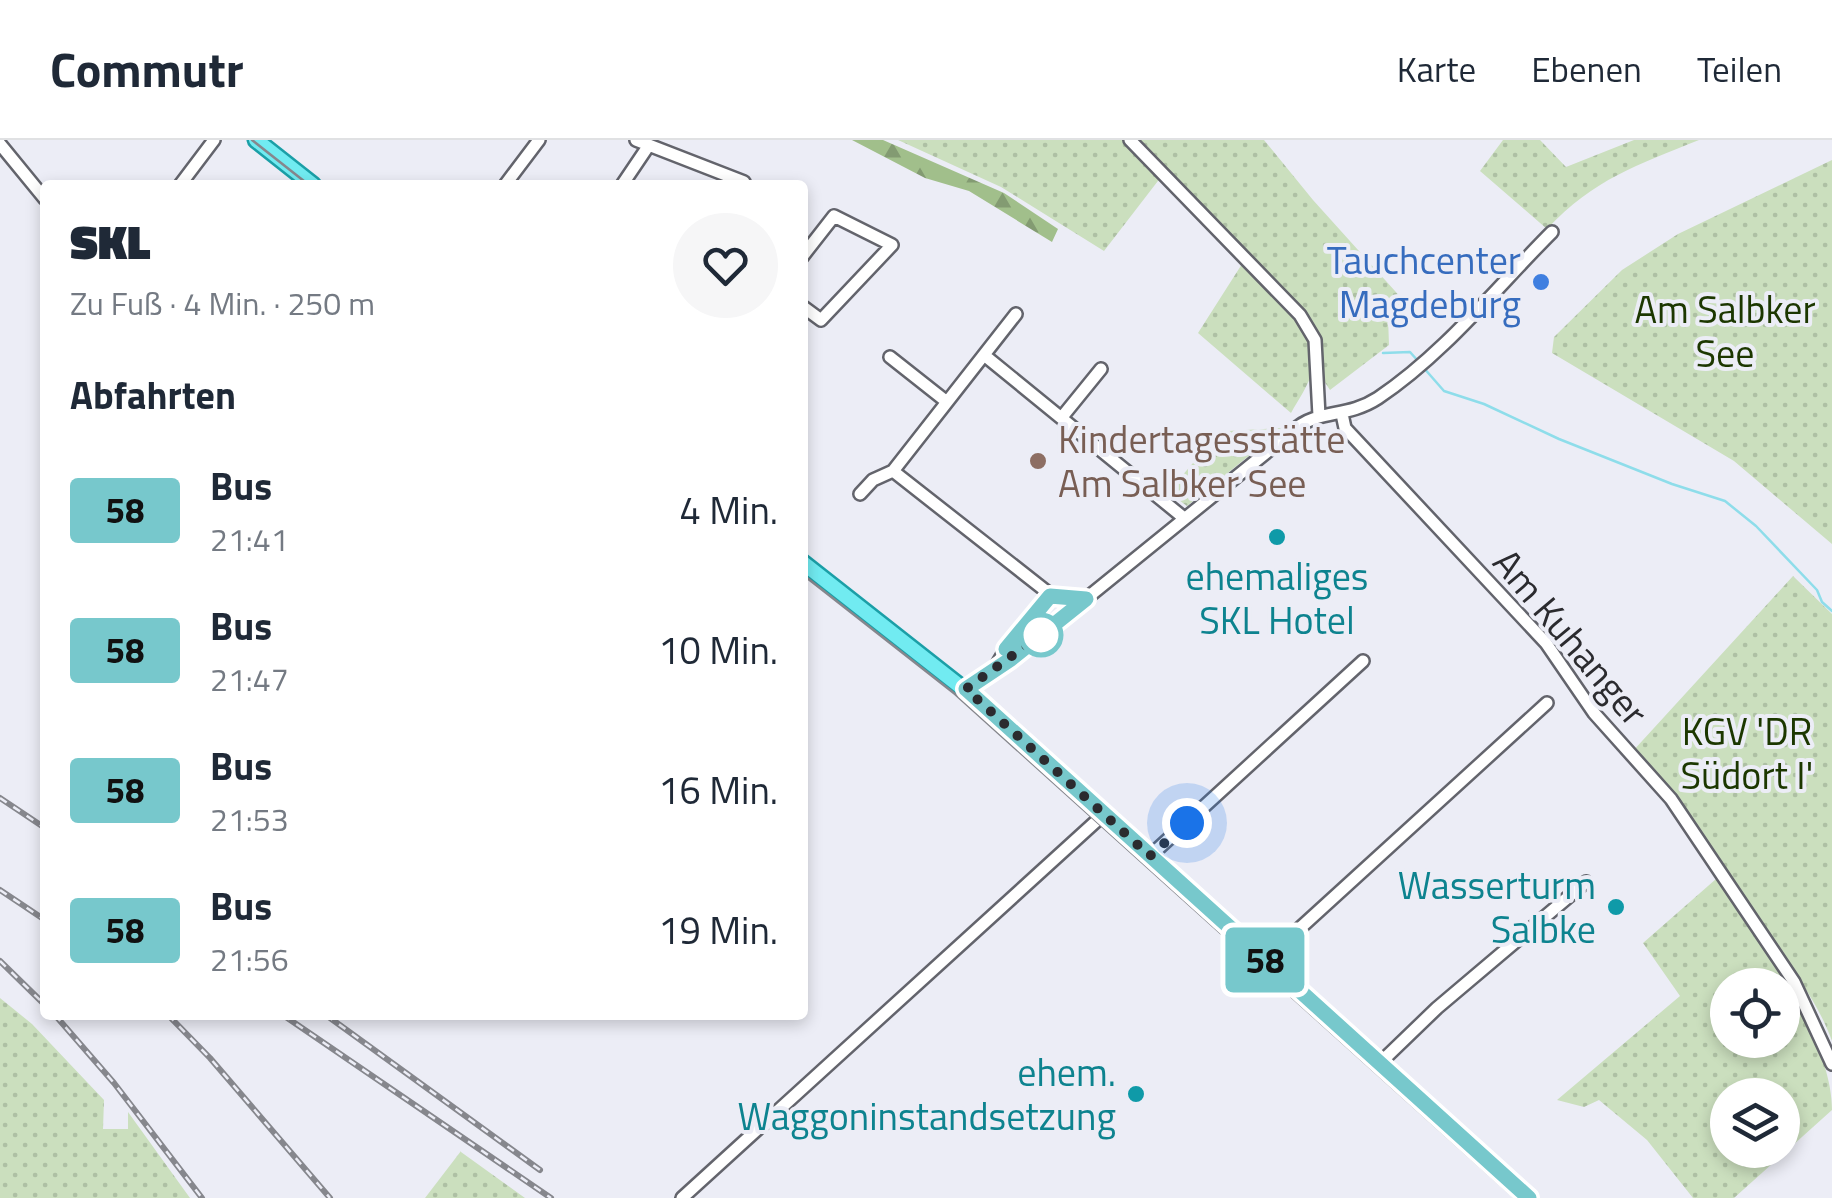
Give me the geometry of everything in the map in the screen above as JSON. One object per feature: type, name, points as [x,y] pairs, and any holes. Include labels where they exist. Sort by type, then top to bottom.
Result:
[{"type":"main road","points":[[256,140],[306,180]]},
{"type":"main road","points":[[808,567],[966,689],[1529,1198]]},
{"type":"street","points":[[184,180],[214,140]]},
{"type":"street","points":[[509,180],[538,140]]},
{"type":"street","points":[[636,140],[733,180]]},
{"type":"street","points":[[1130,140],[1300,315],[1315,340],[1319,416]]},
{"type":"street","points":[[0,144],[40,193]]},
{"type":"street","points":[[625,180],[649,145]]},
{"type":"street","points":[[808,249],[834,216],[892,245],[821,320],[808,310]]},
{"type":"street","points":[[966,689],[1011,659],[1299,426],[1319,416],[1342,414],[1374,401],[1416,369],[1552,232]]},
{"type":"street","points":[[860,494],[873,480],[893,471],[1016,314]]},
{"type":"street","points":[[984,355],[1184,518]]},
{"type":"street","points":[[890,357],[947,402]]},
{"type":"street","points":[[1062,416],[1100,369]]},
{"type":"street","name":"Am Kuhanger","points":[[1342,414],[1346,428],[1546,643],[1594,712],[1671,799],[1794,982],[1832,1064]]},
{"type":"street","points":[[893,471],[1050,596],[1086,599]]},
{"type":"street","points":[[996,666],[1050,596]]},
{"type":"street","points":[[1150,856],[1363,661]]},
{"type":"street","points":[[1265,960],[1547,703]]},
{"type":"street","points":[[682,1198],[1103,814]]},
{"type":"street","points":[[1381,1062],[1409,1033],[1586,882]]},
{"type":"green space","points":[[852,140],[883,140],[1004,193],[1058,229],[1052,242],[969,191],[925,178]]},
{"type":"green space","points":[[898,140],[1124,140],[1161,177],[1104,251],[1001,187]]},
{"type":"green space","points":[[1137,140],[1264,140],[1404,301],[1388,317],[1389,345],[1330,390],[1322,378],[1320,337]]},
{"type":"green space","points":[[1503,140],[1540,140],[1566,167],[1634,140],[1699,140],[1599,185],[1547,229],[1480,171]]},
{"type":"green space","name":"Am Salbker See","points":[[1832,160],[1832,544],[1734,461],[1552,353],[1554,337],[1622,270],[1678,234]]},
{"type":"green space","points":[[1242,264],[1290,312],[1308,340],[1312,371],[1291,413],[1198,333]]},
{"type":"green space","points":[[1283,428],[1187,506],[1168,492],[1218,434]]},
{"type":"green space","name":"KGV 'DR Südort I'","points":[[1793,576],[1832,614],[1832,1041],[1800,980],[1800,968],[1791,968],[1632,752]]},
{"type":"green space","points":[[1716,879],[1776,968],[1710,968],[1710,1058],[1800,1058],[1800,1010],[1820,1052],[1832,1110],[1800,1139],[1800,1078],[1710,1078],[1710,1168],[1767,1168],[1734,1198],[1693,1198],[1647,1140],[1599,1100],[1584,1107],[1557,1100],[1680,996],[1643,943]]},
{"type":"green space","points":[[0,998],[32,1024],[104,1100],[103,1129],[128,1129],[128,1112],[190,1198],[0,1198]]},
{"type":"green space","points":[[461,1152],[525,1198],[425,1198]]},
{"type":"waterway","points":[[1383,353],[1410,352],[1418,361]]},
{"type":"waterway","points":[[1423,367],[1444,391],[1484,404],[1672,484],[1725,501],[1756,526],[1832,611]]},
{"type":"tram line","points":[[252,140],[303,180]]},
{"type":"tram line","points":[[808,579],[955,694],[1515,1198]]},
{"type":"railway","points":[[0,798],[40,825]]},
{"type":"railway","points":[[0,890],[40,917]]},
{"type":"railway","points":[[0,961],[40,1000]]},
{"type":"railway","points":[[59,1020],[114,1083],[202,1198]]},
{"type":"railway","points":[[173,1020],[330,1198]]},
{"type":"railway","points":[[290,1020],[551,1198]]},
{"type":"railway","points":[[333,1020],[540,1170]]},
{"type":"bus line","name":"58","points":[[1006,649],[1050,596],[1086,599],[966,689],[1529,1198]]},
{"type":"place","name":"Tauchcenter Magdeburg","points":[[1541,282]]},
{"type":"place","name":"Kindertagesstätte Am Salbker See","points":[[1038,461]]},
{"type":"place","name":"ehemaliges SKL Hotel","points":[[1277,537]]},
{"type":"place","name":"Wasserturm Salbke","points":[[1616,907]]},
{"type":"place","name":"ehem. Waggoninstandsetzung","points":[[1136,1094]]},
{"type":"route","points":[[1041,635],[966,689],[1150,856],[1187,823]]}]
